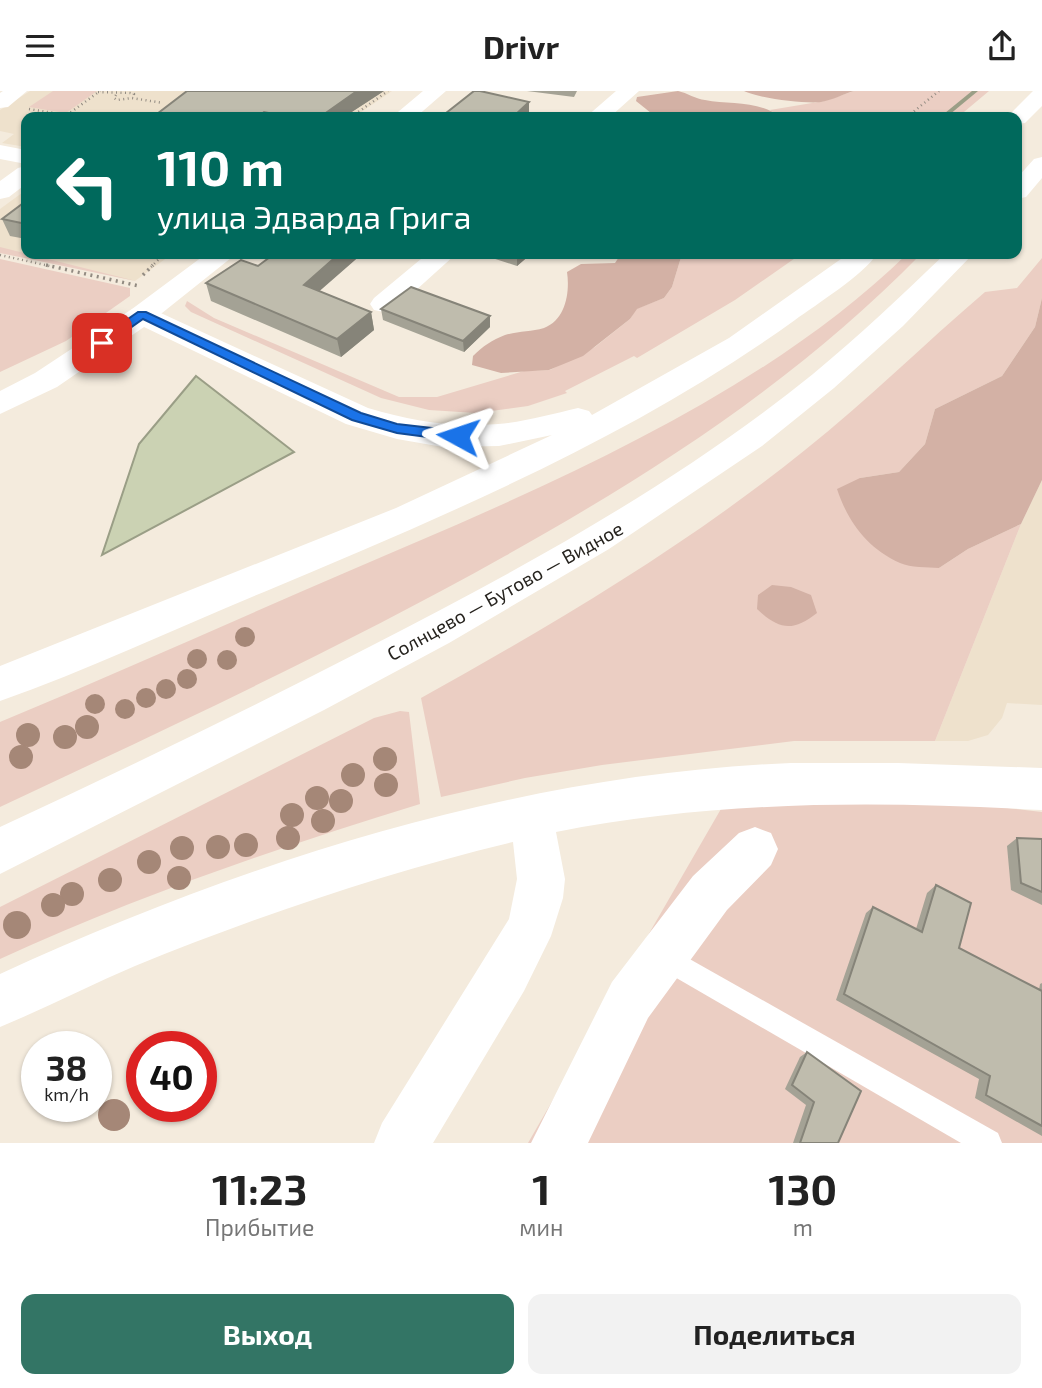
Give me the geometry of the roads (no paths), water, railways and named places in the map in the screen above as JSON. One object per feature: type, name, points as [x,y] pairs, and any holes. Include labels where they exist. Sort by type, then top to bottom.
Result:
[{"type":"street","points":[[409,112],[436,91]]},
{"type":"street","points":[[603,112],[629,91]]},
{"type":"street","points":[[1022,113],[1042,94]]},
{"type":"street","points":[[0,152],[21,156]]},
{"type":"street","points":[[1022,186],[1042,164]]},
{"type":"street","points":[[0,192],[21,177]]},
{"type":"street","points":[[0,404],[46,380],[141,301],[214,259]]},
{"type":"street","points":[[384,304],[437,259]]},
{"type":"street","points":[[0,684],[421,512],[569,440],[677,382],[771,324],[857,259]]},
{"type":"street","name":"Солнцево — Бутово — Видное","points":[[0,851],[165,772],[439,630],[645,511],[712,467],[804,399],[890,324],[955,259]]},
{"type":"street","points":[[141,301],[357,417],[397,428],[443,436],[499,435],[538,429],[626,403],[677,382]]},
{"type":"street","points":[[0,1001],[125,946],[272,890],[416,844],[528,816],[603,803],[753,785],[946,783],[1042,789]]},
{"type":"street","points":[[402,1143],[501,979],[529,927],[541,880],[540,860],[528,816]]},
{"type":"street","points":[[559,1143],[630,999],[710,893],[755,849]]},
{"type":"lane","points":[[663,955],[988,1143]]},
{"type":"waterway","points":[[949,112],[975,91]]}]
